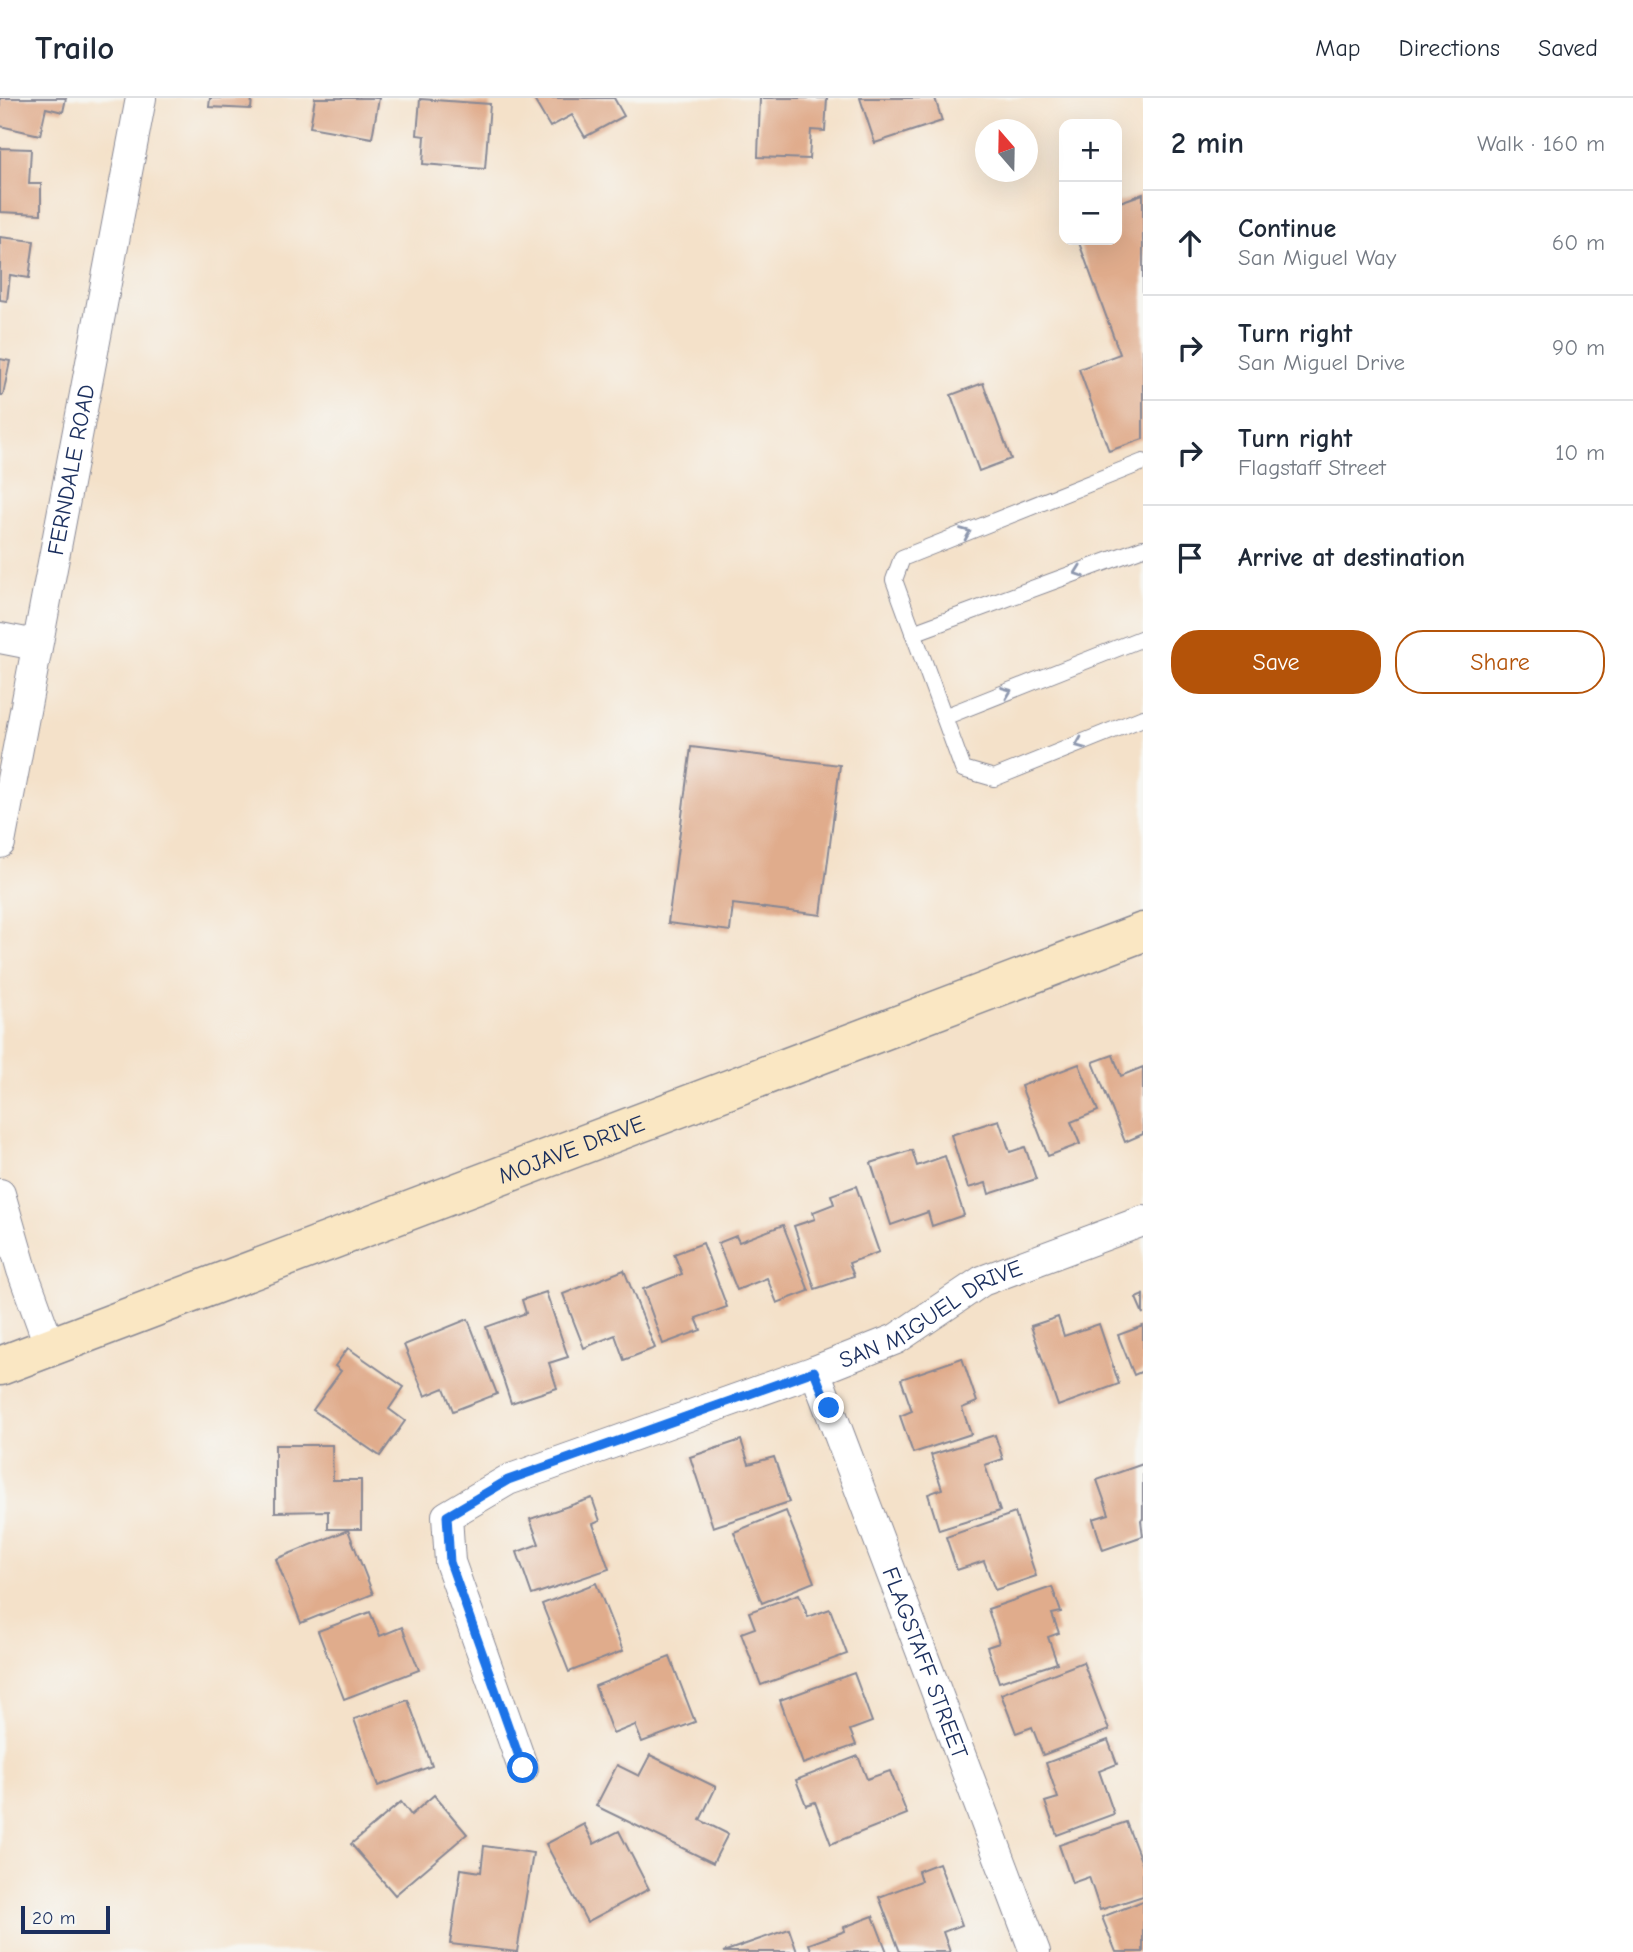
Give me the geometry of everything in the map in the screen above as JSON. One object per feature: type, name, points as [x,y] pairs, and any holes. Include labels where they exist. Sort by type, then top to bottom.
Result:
[{"type":"main road","name":"MOJAVE DRIVE","points":[[0,1366],[1143,932]]},
{"type":"street","name":"FERNDALE ROAD","points":[[0,843],[141,98]]},
{"type":"street","points":[[0,638],[36,645]]},
{"type":"street","points":[[0,1194],[22,1270],[50,1347]]},
{"type":"street","name":"SAN MIGUEL DRIVE","points":[[523,1768],[450,1562],[447,1516],[508,1480],[896,1339],[982,1281],[1143,1221]]},
{"type":"street","name":"FLAGSTAFF STREET","points":[[814,1371],[1035,1952]]},
{"type":"lane","points":[[1143,462],[902,558],[894,580],[962,769],[994,778],[1143,718]]},
{"type":"lane","points":[[913,633],[1143,548]]},
{"type":"lane","points":[[944,717],[1143,638]]},
{"type":"building","points":[[0,98],[66,98],[63,112],[46,108],[40,135],[0,126]]},
{"type":"building","points":[[210,98],[252,98],[251,109],[209,107]]},
{"type":"building","points":[[315,98],[379,98],[372,138],[310,127]]},
{"type":"building","points":[[533,98],[614,98],[624,116],[585,137],[572,115],[550,127]]},
{"type":"building","points":[[760,98],[827,98],[825,131],[811,130],[809,159],[758,157]]},
{"type":"building","points":[[860,98],[935,98],[942,121],[875,143]]},
{"type":"building","points":[[420,99],[490,104],[485,169],[423,164],[425,136],[417,135]]},
{"type":"building","points":[[0,148],[31,149],[29,184],[41,184],[41,214],[0,212]]},
{"type":"building","points":[[1143,194],[1143,439],[1109,451],[1079,369],[1120,354],[1080,245],[1122,245],[1122,201]]},
{"type":"building","points":[[0,237],[34,241],[29,278],[10,275],[7,301],[0,300]]},
{"type":"building","points":[[0,359],[10,361],[3,395],[0,395]]},
{"type":"building","points":[[983,383],[1011,459],[979,471],[951,395]]},
{"type":"building","points":[[691,747],[840,765],[821,915],[733,904],[730,931],[668,923]]},
{"type":"building","points":[[1113,1055],[1121,1076],[1143,1067],[1143,1134],[1125,1142],[1093,1062]]},
{"type":"building","points":[[1079,1064],[1098,1111],[1071,1122],[1080,1144],[1048,1156],[1021,1086]]},
{"type":"building","points":[[999,1120],[1010,1152],[1025,1147],[1036,1179],[989,1194],[986,1183],[968,1188],[951,1135]]},
{"type":"building","points":[[912,1150],[917,1166],[945,1156],[964,1215],[932,1226],[928,1212],[891,1225],[871,1163]]},
{"type":"building","points":[[856,1186],[879,1252],[849,1263],[854,1276],[815,1289],[794,1226],[815,1219],[813,1212],[834,1204],[831,1195]]},
{"type":"building","points":[[783,1225],[809,1291],[777,1303],[767,1278],[737,1290],[718,1243],[736,1236],[739,1242]]},
{"type":"building","points":[[703,1243],[727,1307],[696,1318],[701,1330],[663,1344],[643,1289],[682,1274],[674,1254]]},
{"type":"building","points":[[624,1270],[655,1348],[624,1360],[615,1335],[584,1348],[563,1294]]},
{"type":"building","points":[[546,1292],[568,1357],[549,1363],[557,1388],[511,1403],[486,1327],[526,1313],[522,1300]]},
{"type":"building","points":[[1143,1295],[1143,1314],[1136,1298]]},
{"type":"building","points":[[1058,1317],[1064,1336],[1099,1324],[1119,1384],[1058,1406],[1031,1326]]},
{"type":"building","points":[[468,1319],[497,1394],[453,1411],[444,1388],[425,1396],[404,1345]]},
{"type":"building","points":[[1143,1326],[1143,1371],[1134,1375],[1118,1335]]},
{"type":"building","points":[[348,1348],[404,1387],[389,1409],[405,1421],[380,1456],[313,1410],[341,1371],[335,1366]]},
{"type":"building","points":[[962,1358],[977,1402],[962,1408],[971,1434],[913,1453],[900,1416],[912,1411],[901,1379]]},
{"type":"building","points":[[995,1435],[1003,1459],[985,1465],[1000,1511],[939,1530],[928,1494],[942,1489],[931,1455]]},
{"type":"building","points":[[741,1440],[749,1464],[774,1457],[789,1502],[713,1527],[690,1457]]},
{"type":"building","points":[[275,1445],[332,1445],[333,1480],[361,1480],[361,1529],[328,1529],[328,1511],[275,1512]]},
{"type":"building","points":[[1143,1464],[1143,1536],[1103,1550],[1093,1519],[1109,1514],[1097,1480]]},
{"type":"building","points":[[592,1498],[600,1521],[593,1524],[609,1569],[532,1595],[517,1552],[539,1544],[530,1519]]},
{"type":"building","points":[[786,1511],[814,1582],[762,1603],[734,1532]]},
{"type":"building","points":[[1015,1513],[1036,1576],[995,1590],[984,1561],[957,1570],[946,1537]]},
{"type":"building","points":[[348,1530],[373,1594],[301,1623],[276,1559]]},
{"type":"building","points":[[596,1583],[623,1651],[569,1672],[542,1604]]},
{"type":"building","points":[[1052,1587],[1061,1612],[1052,1614],[1059,1633],[1048,1637],[1057,1663],[999,1682],[987,1647],[999,1643],[988,1609]]},
{"type":"building","points":[[799,1594],[808,1617],[830,1609],[847,1654],[761,1685],[741,1633],[755,1628],[749,1612]]},
{"type":"building","points":[[370,1612],[380,1636],[402,1627],[419,1670],[344,1699],[318,1631]]},
{"type":"building","points":[[670,1657],[695,1722],[642,1742],[635,1725],[613,1734],[595,1686]]},
{"type":"building","points":[[1083,1662],[1109,1730],[1043,1755],[1032,1727],[1016,1733],[1001,1694]]},
{"type":"building","points":[[854,1673],[872,1722],[850,1730],[856,1745],[803,1764],[780,1700]]},
{"type":"building","points":[[408,1700],[432,1766],[378,1786],[354,1719]]},
{"type":"building","points":[[1108,1740],[1117,1764],[1099,1771],[1114,1814],[1057,1835],[1045,1802],[1058,1798],[1046,1763]]},
{"type":"building","points":[[650,1755],[716,1787],[700,1820],[728,1834],[713,1863],[596,1806],[617,1765],[639,1776]]},
{"type":"building","points":[[858,1756],[867,1779],[890,1771],[907,1814],[831,1844],[815,1802],[806,1805],[796,1780]]},
{"type":"building","points":[[434,1795],[467,1834],[395,1895],[351,1844],[401,1802],[411,1815]]},
{"type":"building","points":[[1126,1822],[1143,1866],[1143,1896],[1100,1910],[1089,1877],[1072,1883],[1059,1845]]},
{"type":"building","points":[[584,1824],[594,1844],[619,1831],[649,1889],[587,1922],[546,1844]]},
{"type":"building","points":[[484,1846],[533,1853],[517,1952],[450,1944],[461,1869],[481,1872]]},
{"type":"building","points":[[939,1863],[962,1925],[943,1932],[950,1952],[900,1952],[879,1897],[921,1881],[918,1871]]},
{"type":"building","points":[[1143,1901],[1143,1952],[1116,1952],[1102,1917]]},
{"type":"building","points":[[873,1916],[887,1952],[812,1952],[809,1944],[845,1931],[844,1927]]},
{"type":"building","points":[[789,1929],[797,1952],[723,1952]]},
{"type":"route","points":[[523,1768],[450,1562],[447,1516],[508,1480],[814,1371],[829,1408]]}]
